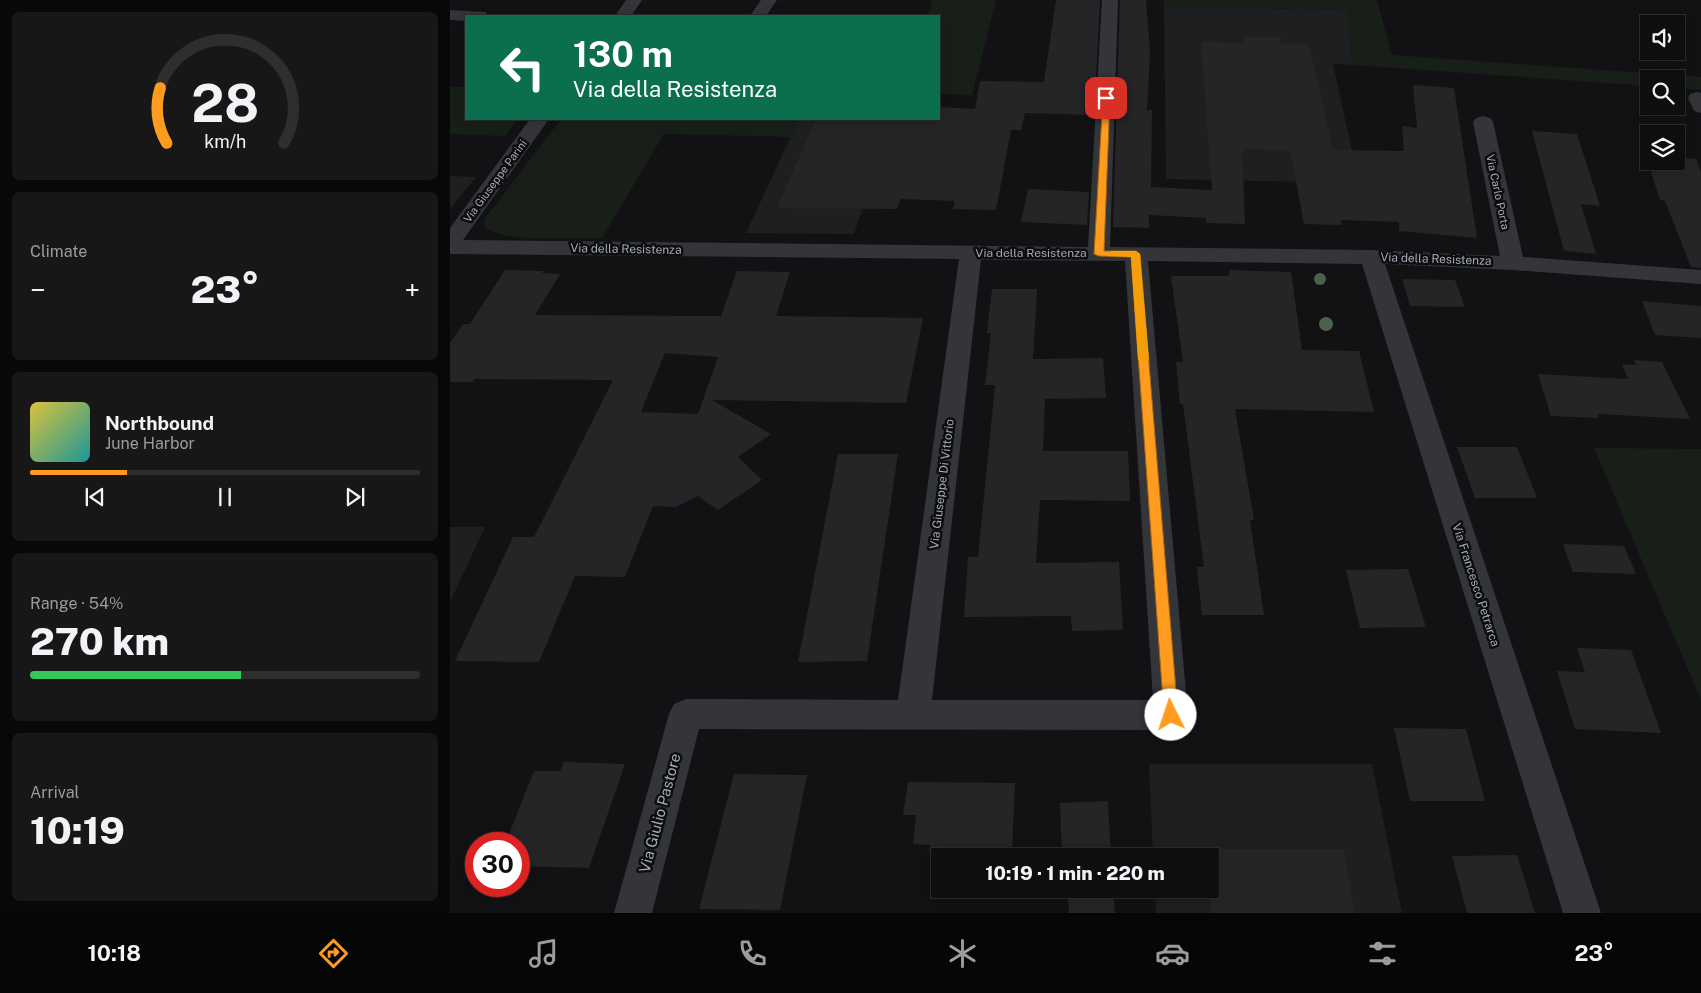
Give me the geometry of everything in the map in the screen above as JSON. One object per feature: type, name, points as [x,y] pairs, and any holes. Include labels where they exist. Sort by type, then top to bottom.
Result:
[{"type":"street","points":[[624,15],[634,0]]},
{"type":"street","points":[[759,15],[769,0]]},
{"type":"street","points":[[1099,254],[1110,0]]},
{"type":"street","points":[[450,15],[465,16]]},
{"type":"street","name":"Via Giuseppe Parini","points":[[450,243],[539,120]]},
{"type":"street","name":"Via Carlo Porta","points":[[1483,122],[1514,263]]},
{"type":"street","name":"Via della Resistenza","points":[[450,247],[1371,257],[1514,263],[1701,277]]},
{"type":"street","name":"Via Giuseppe Di Vittorio","points":[[913,714],[971,253]]},
{"type":"street","points":[[913,714],[1171,715],[1136,254]]},
{"type":"street","name":"Via Francesco Petrarca","points":[[1371,257],[1582,913]]},
{"type":"street","name":"Via Giulio Pastore","points":[[633,913],[686,714],[913,714]]},
{"type":"shaded area","points":[[932,0],[996,0],[972,95],[940,94],[940,15],[928,15]]},
{"type":"shaded area","points":[[1164,0],[1377,0],[1392,55],[1640,73],[1640,85],[1353,65],[1346,10],[1164,6]]},
{"type":"shaded area","points":[[1164,6],[1347,10],[1353,65],[1333,64],[1359,183],[1166,179]]},
{"type":"shaded area","points":[[1685,76],[1701,77],[1701,90],[1685,89]]},
{"type":"shaded area","points":[[450,87],[465,87],[465,120],[517,120],[505,136],[450,134]]},
{"type":"shaded area","points":[[560,120],[799,120],[791,137],[664,134],[602,238],[524,238],[508,236],[485,227],[484,220]]},
{"type":"shaded area","points":[[799,120],[893,120],[854,234],[746,233]]},
{"type":"shaded area","points":[[450,176],[476,177],[450,209]]},
{"type":"shaded area","points":[[1594,448],[1701,449],[1701,700]]},
{"type":"shaded area","points":[[450,527],[485,527],[450,602]]},
{"type":"shaded area","points":[[1149,764],[1372,764],[1402,913],[1156,913],[1155,898],[1219,898],[1219,848],[1153,848]]},
{"type":"building","points":[[1056,0],[1100,0],[1094,115],[1025,113],[1021,130],[1011,130],[996,210],[953,209],[955,201],[901,199],[897,209],[777,208],[816,120],[940,120],[940,107],[975,109],[980,81],[1044,82]]},
{"type":"building","points":[[1120,0],[1146,0],[1150,51],[1147,110],[1152,110],[1151,187],[1212,190],[1201,42],[1243,43],[1242,37],[1280,37],[1281,43],[1309,44],[1333,150],[1404,151],[1402,126],[1417,128],[1413,85],[1454,88],[1477,238],[1399,231],[1399,222],[1341,220],[1342,225],[1304,224],[1290,150],[1242,149],[1245,224],[1206,223],[1206,218],[1149,215],[1149,228],[1113,227]]},
{"type":"building","points":[[1532,131],[1577,134],[1600,206],[1581,204],[1596,254],[1564,251]]},
{"type":"building","points":[[1685,158],[1696,159],[1701,172],[1701,268],[1691,267],[1665,201],[1660,200],[1650,170],[1685,170]]},
{"type":"building","points":[[1028,189],[1089,192],[1087,225],[1021,222]]},
{"type":"building","points":[[505,270],[544,271],[542,273],[560,274],[535,315],[721,316],[737,271],[790,272],[776,316],[923,318],[906,403],[712,400],[771,434],[738,457],[762,480],[718,510],[698,496],[676,507],[653,506],[625,577],[575,576],[539,662],[455,661],[513,537],[534,537],[613,380],[475,379],[473,382],[450,382],[450,343],[463,324],[470,324]],"holes":[[[665,353],[718,357],[698,414],[641,412]]]},
{"type":"building","points":[[1229,270],[1291,272],[1302,350],[1359,351],[1374,412],[1235,409],[1254,520],[1250,520],[1264,615],[1202,615],[1197,567],[1204,567],[1183,404],[1180,404],[1176,362],[1183,362],[1171,276],[1229,276]]},
{"type":"building","points":[[1402,279],[1455,280],[1465,307],[1410,306]]},
{"type":"building","points":[[992,289],[1037,289],[1033,359],[1103,358],[1106,398],[1045,399],[1043,451],[1128,451],[1130,501],[1040,500],[1036,563],[1119,562],[1123,630],[1072,631],[1071,616],[964,617],[968,557],[978,557],[995,385],[985,385],[991,333],[987,333]]},
{"type":"building","points":[[1642,301],[1701,306],[1701,338],[1655,335]]},
{"type":"building","points":[[1634,360],[1662,362],[1690,419],[1598,414],[1599,418],[1551,416],[1538,374],[1628,379],[1622,364],[1636,365]]},
{"type":"building","points":[[1457,447],[1517,447],[1537,498],[1475,498]]},
{"type":"building","points":[[838,454],[898,454],[867,661],[798,662]]},
{"type":"building","points":[[1563,544],[1624,546],[1636,574],[1573,572]]},
{"type":"building","points":[[1408,569],[1426,627],[1360,628],[1346,570]]},
{"type":"building","points":[[1577,648],[1631,650],[1661,733],[1575,729],[1557,671],[1585,672]]},
{"type":"building","points":[[1394,728],[1466,729],[1485,801],[1410,801]]},
{"type":"building","points":[[564,762],[625,764],[589,868],[530,866],[530,832],[510,832],[534,771],[560,771]]},
{"type":"building","points":[[734,774],[807,775],[780,910],[699,909]]},
{"type":"building","points":[[908,782],[1015,783],[1012,848],[931,848],[931,852],[929,852],[930,845],[913,844],[916,815],[903,815]]},
{"type":"building","points":[[1108,801],[1111,848],[1062,848],[1060,803]]},
{"type":"building","points":[[1219,849],[1344,849],[1355,913],[1211,913],[1210,898],[1219,898]]},
{"type":"building","points":[[1517,855],[1535,913],[1467,913],[1452,856]]},
{"type":"building","points":[[1068,898],[1114,898],[1115,913],[1069,913]]},
{"type":"slow traffic","points":[[1111,254],[1136,254],[1144,360]]},
{"type":"route","points":[[1106,98],[1099,254],[1136,254],[1171,715]]}]
